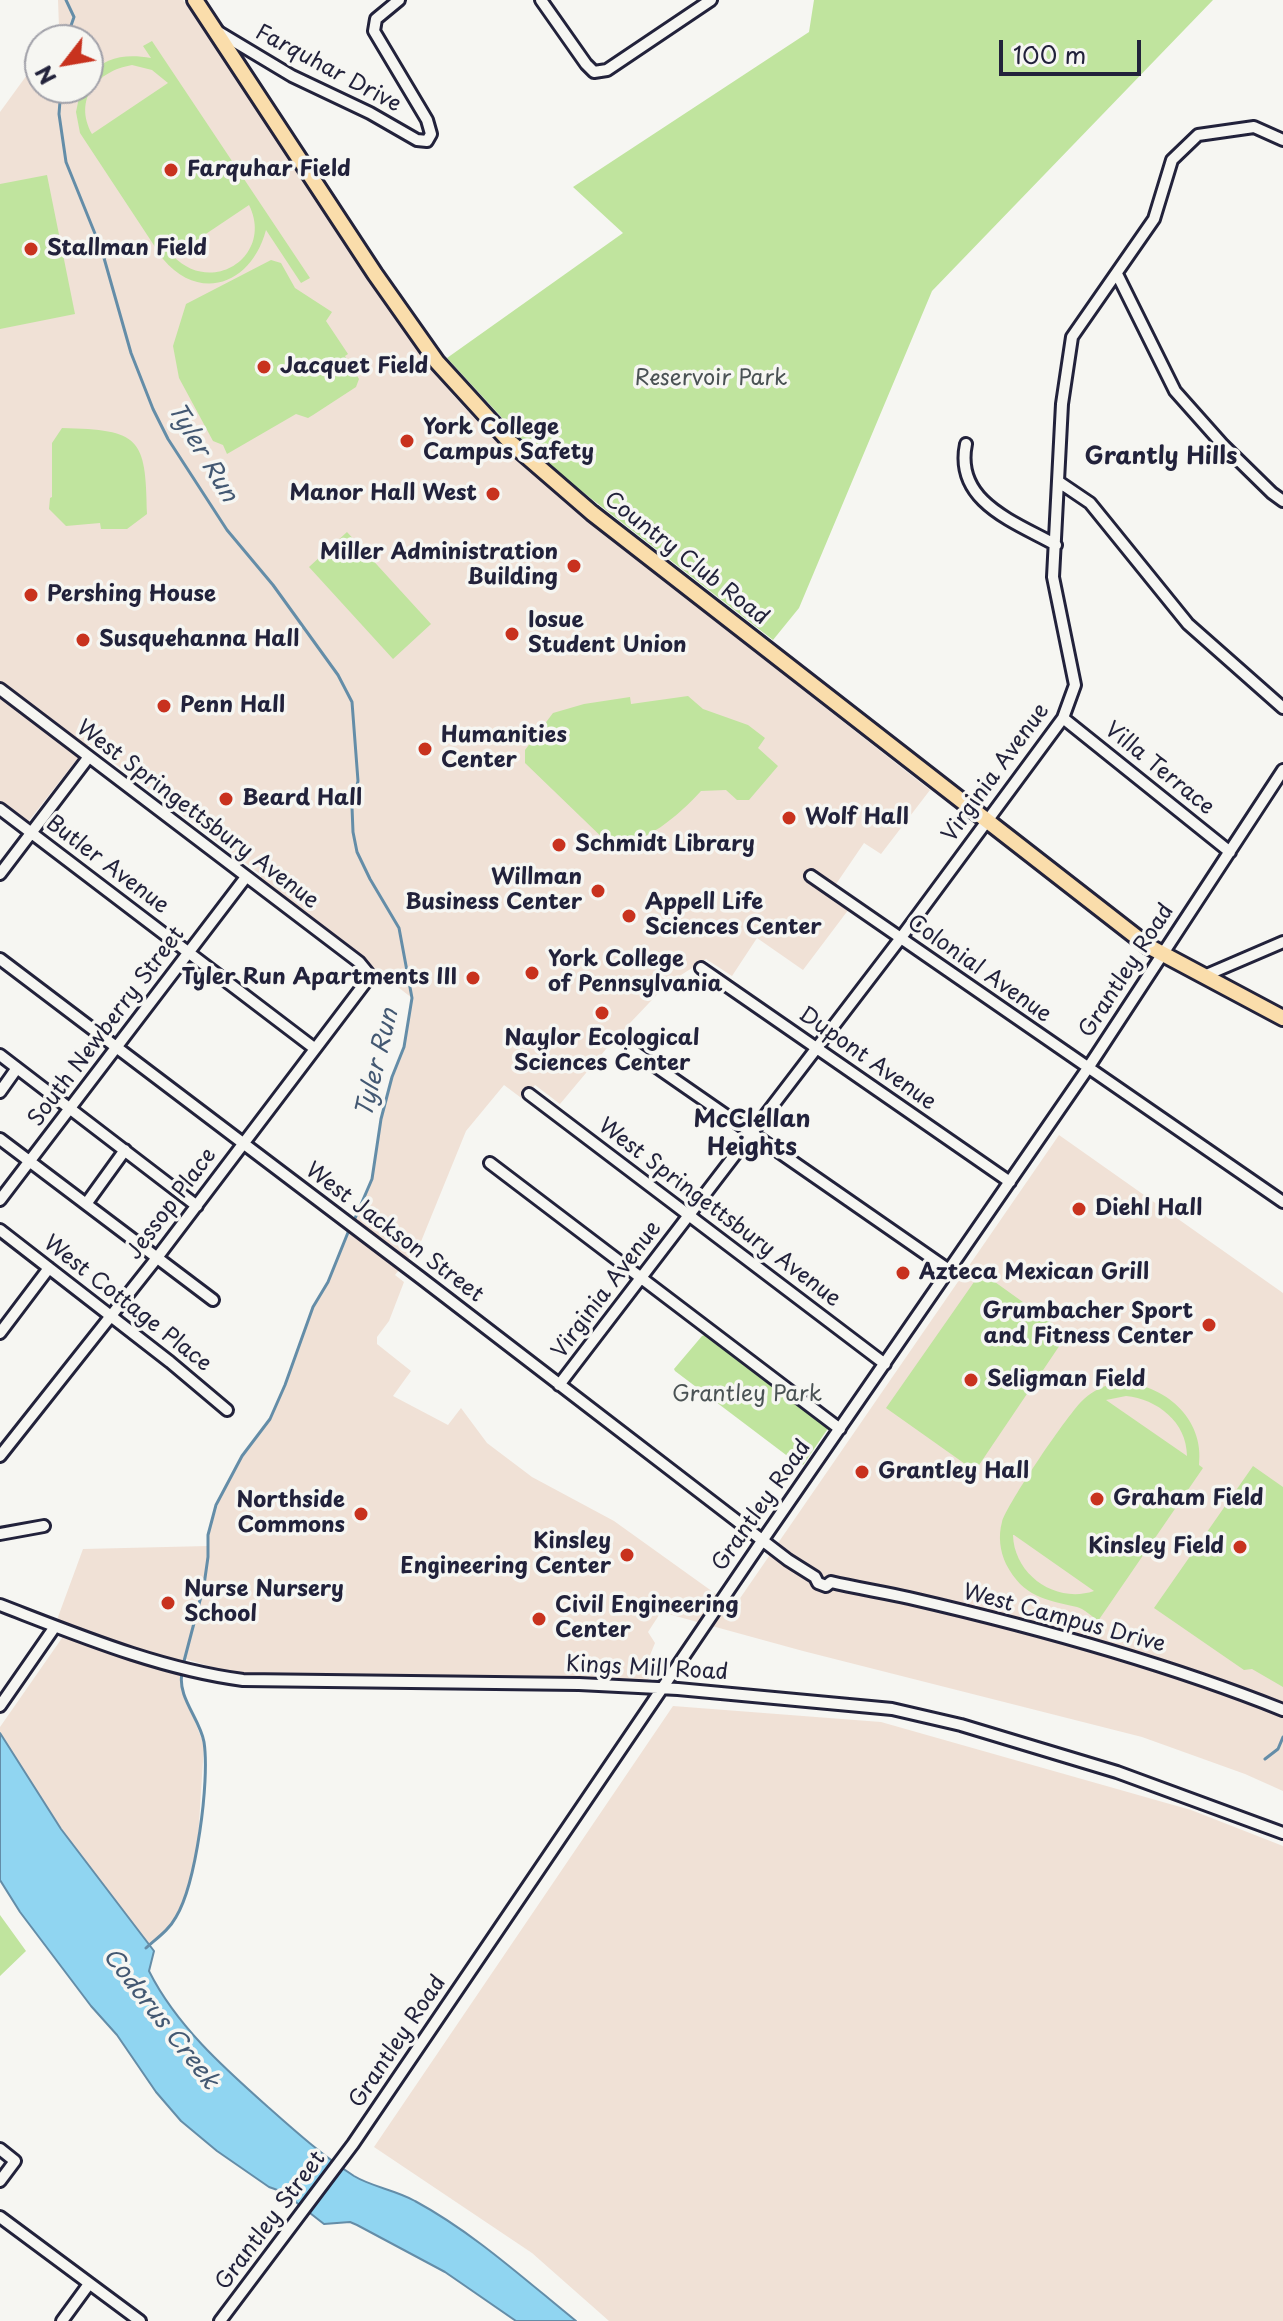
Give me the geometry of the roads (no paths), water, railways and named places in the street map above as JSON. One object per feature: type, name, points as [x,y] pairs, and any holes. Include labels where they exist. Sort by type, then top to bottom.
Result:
[{"type":"main road","name":"Country Club Road","points":[[195,0],[415,331],[471,401],[510,442],[604,523],[1148,946],[1283,1018]]},
{"type":"street","points":[[541,0],[594,72],[607,70],[711,0]]},
{"type":"street","name":"Farquhar Drive","points":[[212,28],[292,76],[370,113],[417,140],[427,141],[431,134],[427,120],[374,31],[376,19],[395,1]]},
{"type":"street","name":"Virginia Avenue","points":[[559,1385],[900,939],[1063,718],[1075,685],[1053,577],[1062,404],[1072,337],[1154,219],[1172,160],[1198,135],[1254,127],[1283,140]]},
{"type":"street","points":[[1117,274],[1175,391],[1233,455],[1283,501]]},
{"type":"street","points":[[966,444],[966,477],[987,507],[1056,545]]},
{"type":"street","points":[[1059,482],[1090,503],[1188,624],[1283,708]]},
{"type":"street","name":"West Springettsbury Avenue","points":[[0,689],[359,962],[368,973]]},
{"type":"street","name":"Villa Terrace","points":[[1063,718],[1230,852]]},
{"type":"street","points":[[0,874],[88,758]]},
{"type":"street","name":"Grantley Road","points":[[353,2144],[1088,1068],[1283,770]]},
{"type":"street","name":"Butler Avenue","points":[[0,809],[314,1048]]},
{"type":"street","name":"Colonial Avenue","points":[[811,876],[1283,1202]]},
{"type":"street","name":"South Newberry Street","points":[[0,1200],[246,877]]},
{"type":"street","points":[[1204,976],[1283,942]]},
{"type":"street","name":"West Jackson Street","points":[[0,959],[762,1541]]},
{"type":"street","name":"Dupont Avenue","points":[[701,968],[1010,1182]]},
{"type":"street","name":"Jessop Place","points":[[0,1456],[4,1441],[156,1259],[365,983],[368,973]]},
{"type":"street","points":[[632,1050],[949,1270]]},
{"type":"street","points":[[0,1055],[197,1206]]},
{"type":"street","points":[[0,1092],[17,1068]]},
{"type":"street","name":"West Springettsbury Avenue","points":[[529,1094],[885,1364]]},
{"type":"street","points":[[0,1139],[213,1300]]},
{"type":"street","points":[[86,1204],[125,1150]]},
{"type":"street","points":[[490,1163],[840,1429]]},
{"type":"street","name":"West Cottage Place","points":[[0,1230],[227,1410]]},
{"type":"street","points":[[0,1333],[49,1268]]},
{"type":"street","points":[[0,1534],[44,1526]]},
{"type":"street","name":"West Campus Drive","points":[[762,1541],[815,1577],[821,1574],[828,1576],[831,1582],[918,1601],[1122,1655],[1180,1672],[1283,1710]]},
{"type":"street","name":"Kings Mill Road","points":[[0,1605],[54,1628],[169,1664],[243,1680],[663,1688],[912,1712],[1117,1772],[1283,1833]]},
{"type":"street","points":[[0,1705],[54,1628]]},
{"type":"street","name":"Grantley Street","points":[[220,2321],[353,2144]]},
{"type":"street","points":[[0,2149],[15,2161],[0,2181]]},
{"type":"street","points":[[0,2217],[140,2321]]},
{"type":"street","points":[[62,2321],[89,2284]]},
{"type":"water","name":"Codorus Creek","points":[[0,1733],[61,1829],[154,1951],[149,1971],[160,1991],[218,2061],[331,2160],[361,2180],[408,2197],[458,2227],[576,2321],[516,2321],[445,2272],[357,2225],[350,2222],[324,2224],[283,2192],[269,2187],[217,2151],[181,2121],[20,1912],[0,1880]]},
{"type":"waterway","name":"Tyler Run","points":[[66,0],[74,17],[72,24]]},
{"type":"waterway","name":"Tyler Run","points":[[60,104],[66,162],[102,251],[131,353],[153,409],[168,439],[227,530],[273,585],[338,675],[352,702],[358,781],[352,807],[357,852],[399,928],[412,998],[404,1047],[381,1119],[372,1179],[353,1223]]},
{"type":"waterway","name":"Tyler Run","points":[[183,1665],[204,1585],[208,1535],[216,1505],[242,1456],[270,1419],[313,1307],[328,1282],[349,1230]]},
{"type":"waterway","name":"Tyler Run","points":[[146,1948],[170,1926],[183,1902],[200,1832],[205,1781],[204,1742],[183,1691],[182,1673]]},
{"type":"waterway","points":[[1265,1759],[1278,1749],[1283,1737]]},
{"type":"place","name":"Farquhar Field","points":[[171,170]]},
{"type":"place","name":"Stallman Field","points":[[31,249]]},
{"type":"place","name":"Jacquet Field","points":[[264,367]]},
{"type":"place","name":"York College Campus Safety","points":[[407,441]]},
{"type":"place","name":"Manor Hall West","points":[[493,494]]},
{"type":"place","name":"Miller Administration Building","points":[[574,566]]},
{"type":"place","name":"Pershing House","points":[[31,595]]},
{"type":"place","name":"Iosue Student Union","points":[[512,634]]},
{"type":"place","name":"Susquehanna Hall","points":[[83,640]]},
{"type":"place","name":"Penn Hall","points":[[164,706]]},
{"type":"place","name":"Humanities Center","points":[[425,749]]},
{"type":"place","name":"Beard Hall","points":[[226,799]]},
{"type":"place","name":"Wolf Hall","points":[[789,818]]},
{"type":"place","name":"Schmidt Library","points":[[559,845]]},
{"type":"place","name":"Willman Business Center","points":[[598,891]]},
{"type":"place","name":"Appell Life Sciences Center","points":[[629,916]]},
{"type":"place","name":"York College of Pennsylvania","points":[[532,973]]},
{"type":"place","name":"Tyler Run Apartments III","points":[[473,978]]},
{"type":"place","name":"Naylor Ecological Sciences Center","points":[[602,1013]]},
{"type":"place","name":"Diehl Hall","points":[[1079,1209]]},
{"type":"place","name":"Azteca Mexican Grill","points":[[903,1273]]},
{"type":"place","name":"Grumbacher Sport and Fitness Center","points":[[1209,1325]]},
{"type":"place","name":"Seligman Field","points":[[971,1380]]},
{"type":"place","name":"Grantley Hall","points":[[862,1472]]},
{"type":"place","name":"Graham Field","points":[[1097,1499]]},
{"type":"place","name":"Northside Commons","points":[[361,1514]]},
{"type":"place","name":"Kinsley Field","points":[[1240,1547]]},
{"type":"place","name":"Kinsley Engineering Center","points":[[627,1555]]},
{"type":"place","name":"Nurse Nursery School","points":[[168,1603]]},
{"type":"place","name":"Civil Engineering Center","points":[[539,1619]]},
{"type":"district","name":"Grantly Hills","points":[[1161,457]]},
{"type":"district","name":"McClellan Heights","points":[[752,1134]]},
{"type":"park label","name":"Reservoir Park","points":[[711,379]]},
{"type":"park label","name":"Grantley Park","points":[[747,1395]]}]
